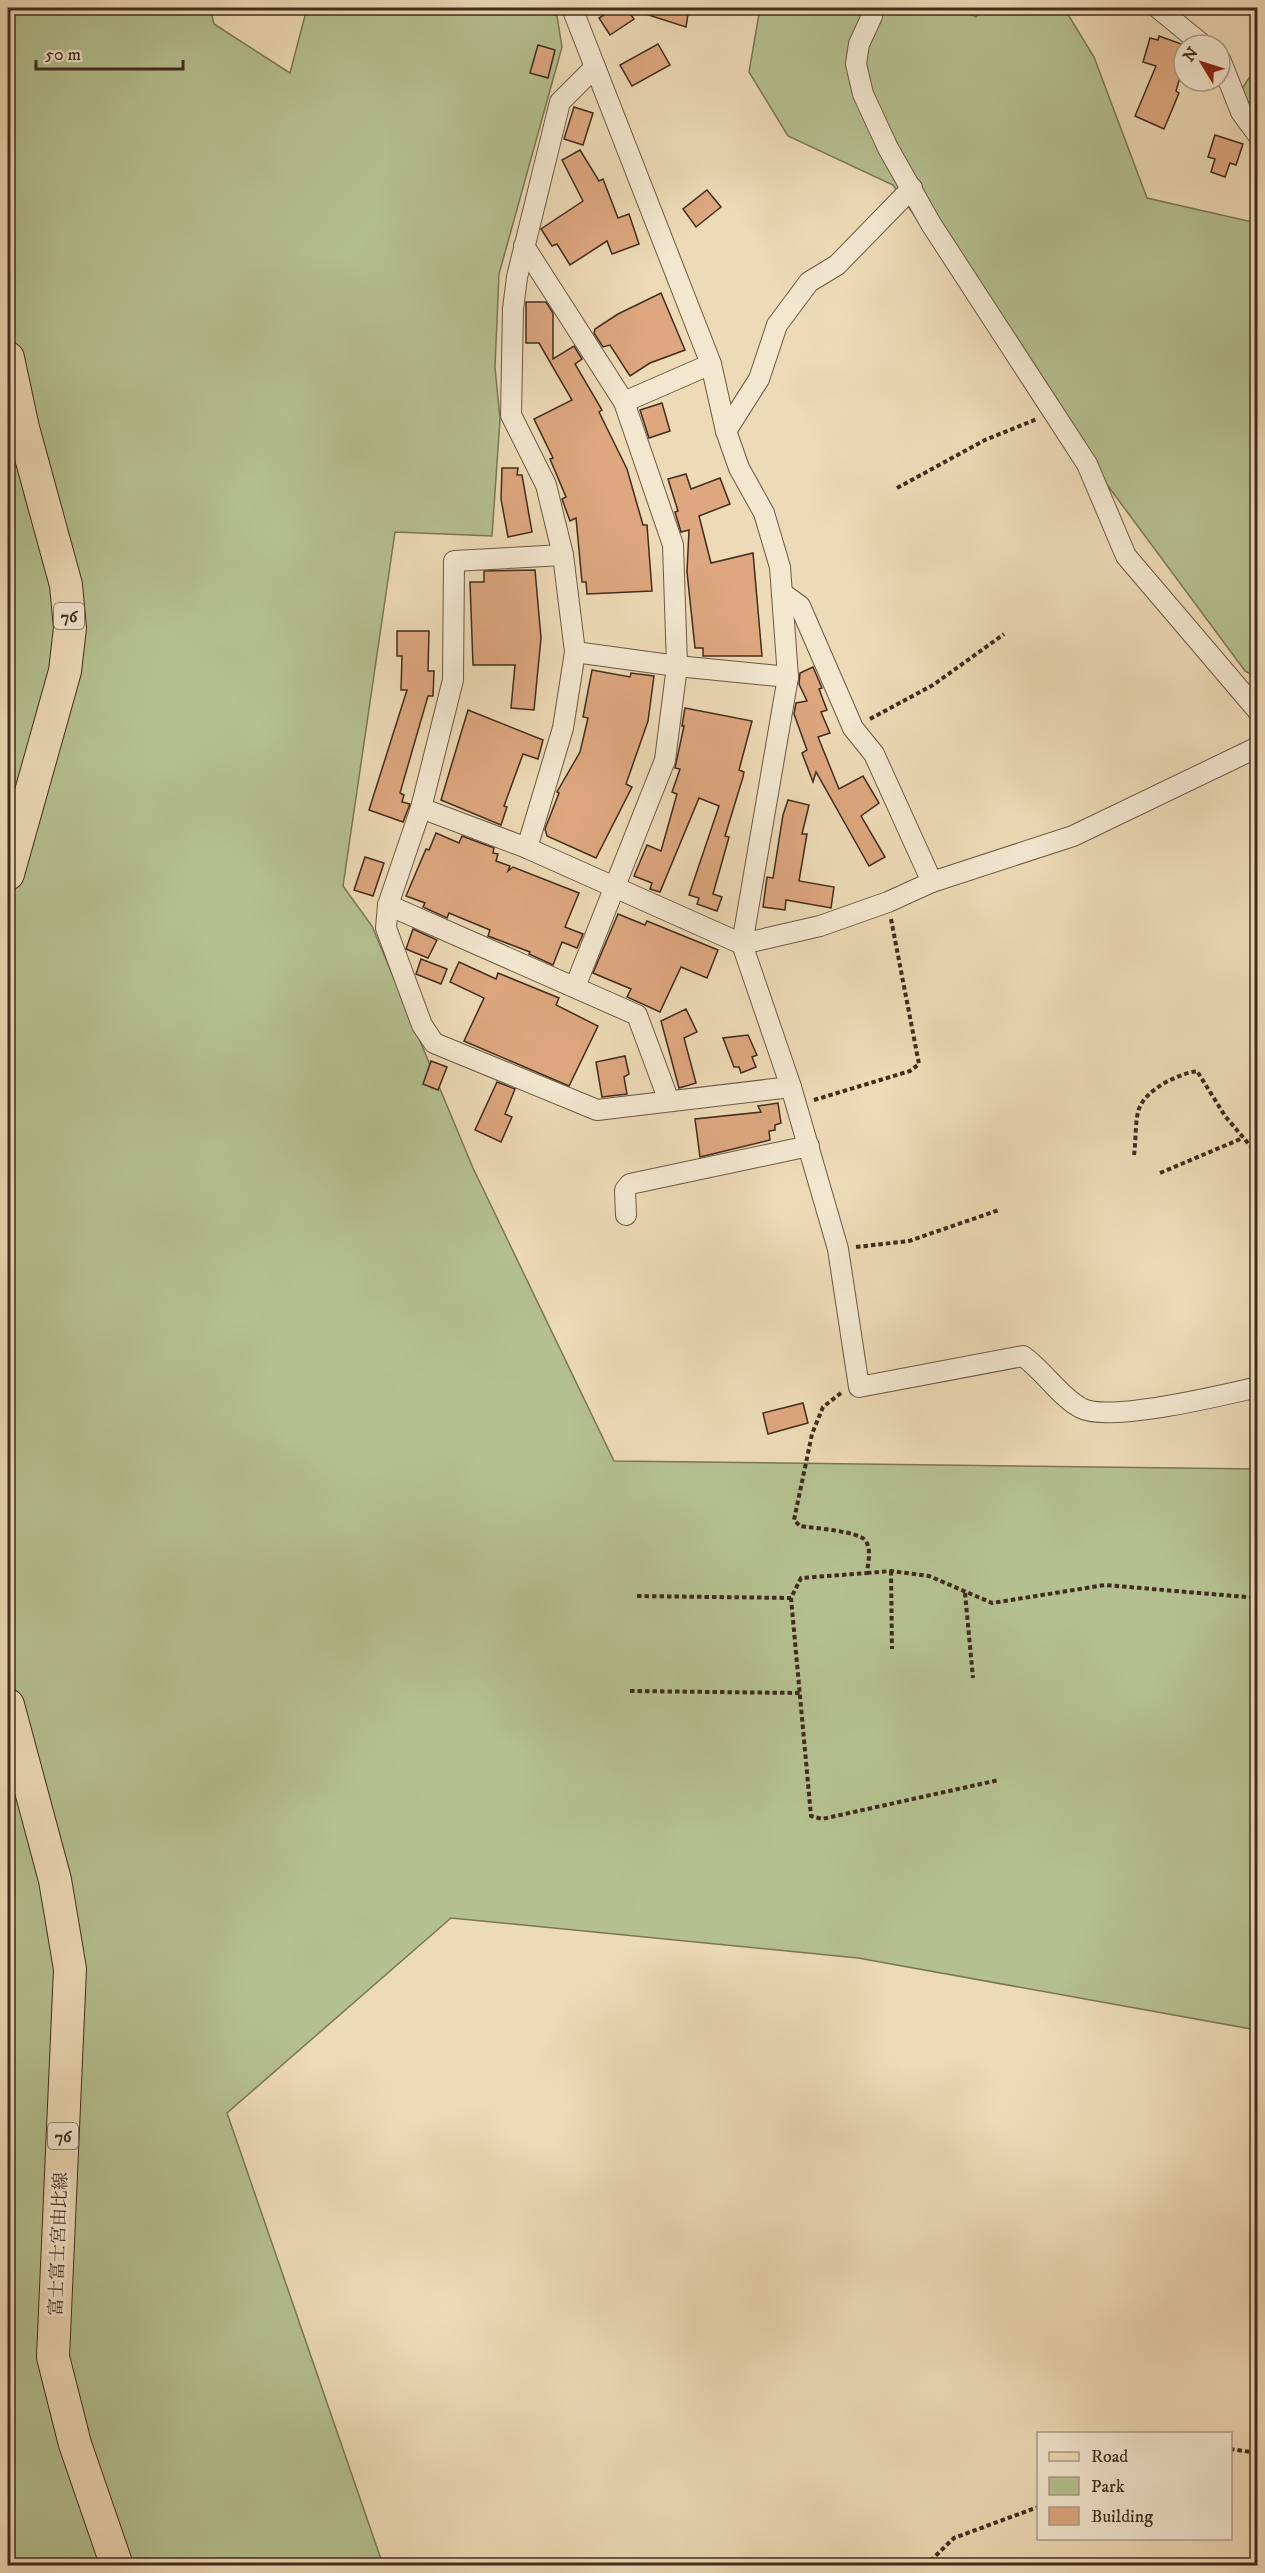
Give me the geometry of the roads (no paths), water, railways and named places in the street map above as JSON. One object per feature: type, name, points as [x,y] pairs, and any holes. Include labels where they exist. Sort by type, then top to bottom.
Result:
[{"type":"main road","name":"76","points":[[8,358],[23,428],[66,585],[70,628],[65,670],[8,874]]},
{"type":"main road","name":"富士富士宮由比線","points":[[8,1705],[55,1880],[70,1969],[53,2358],[75,2444],[117,2565]]},
{"type":"street","points":[[572,8],[711,364],[726,431],[739,468],[764,513],[780,567],[788,677],[742,944],[809,1146],[838,1249],[859,1387],[1023,1356],[1078,1407],[1091,1413],[1173,1406],[1257,1387]]},
{"type":"street","points":[[872,8],[872,16],[859,44],[856,64],[862,94],[931,224],[1087,464],[1126,556],[1257,711]]},
{"type":"street","points":[[1158,8],[1188,33]]},
{"type":"street","points":[[527,848],[563,728],[575,652],[562,555],[546,485],[511,415],[513,309],[524,246],[560,102],[595,67]]},
{"type":"street","points":[[1232,89],[1241,112],[1257,135]]},
{"type":"street","points":[[726,431],[759,379],[777,325],[809,282],[837,265],[912,188]]},
{"type":"street","points":[[524,246],[624,402],[673,545],[677,666],[665,760],[575,987]]},
{"type":"street","points":[[624,402],[711,364]]},
{"type":"street","points":[[562,555],[454,561],[453,680],[421,807],[388,905],[386,928],[422,1025],[434,1043],[597,1110],[669,1101],[793,1096]]},
{"type":"street","points":[[782,593],[800,606],[853,728],[874,754],[932,882]]},
{"type":"street","points":[[575,652],[677,666],[788,677]]},
{"type":"street","points":[[421,807],[527,848],[742,944],[820,926],[888,902],[932,882],[1073,836],[1257,747]]},
{"type":"street","points":[[388,905],[637,1015],[669,1101]]},
{"type":"street","points":[[626,1215],[625,1190],[630,1184],[809,1146]]}]
